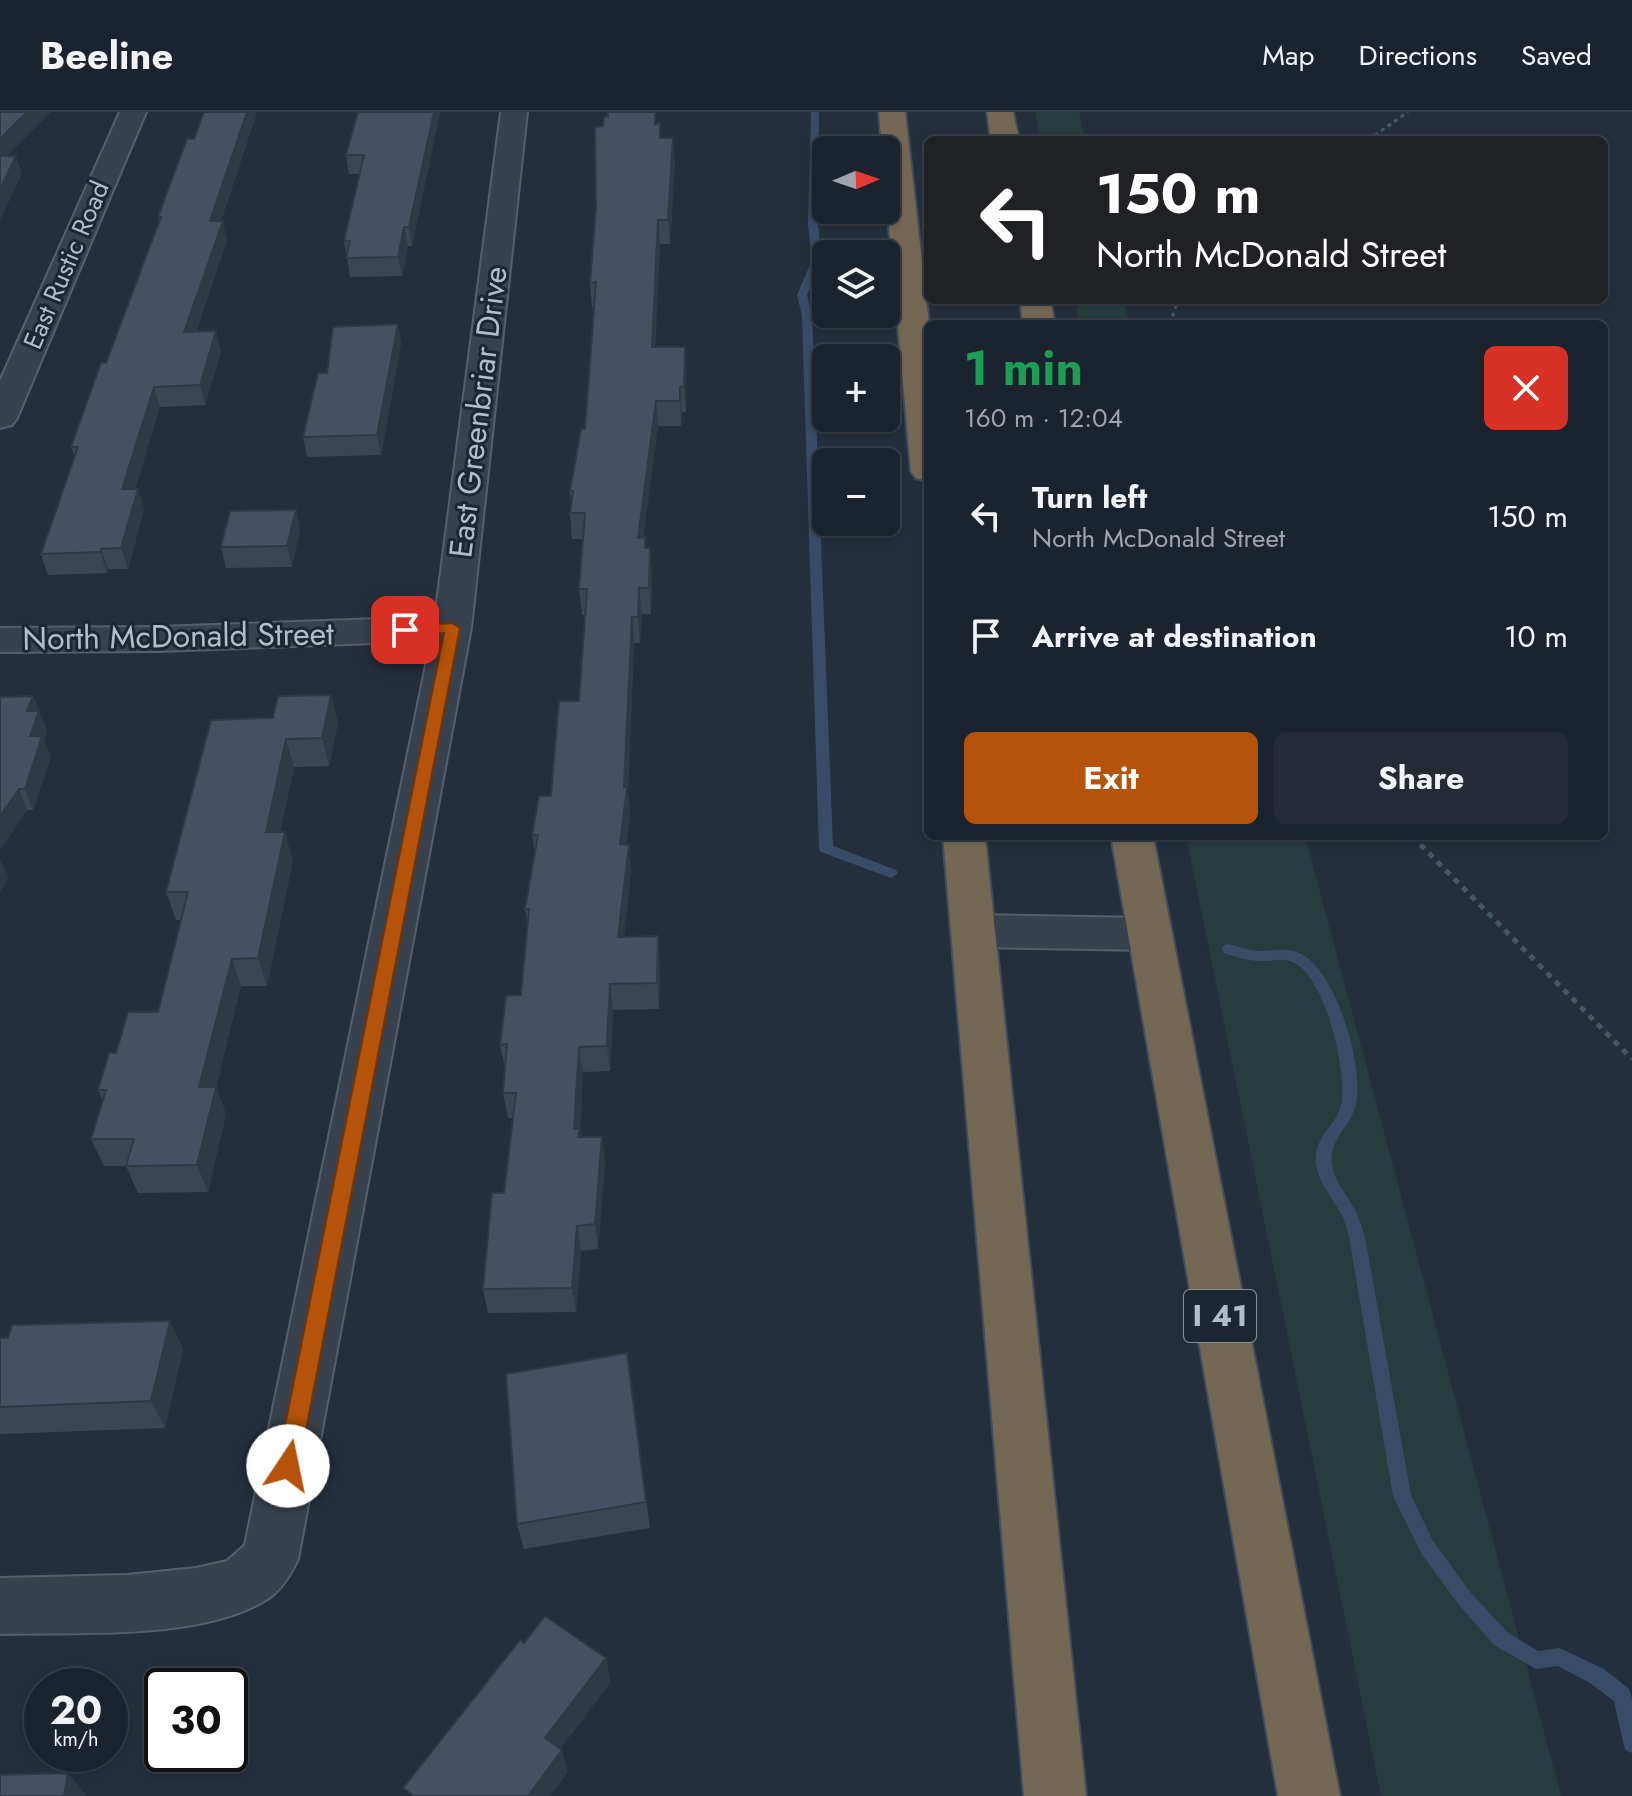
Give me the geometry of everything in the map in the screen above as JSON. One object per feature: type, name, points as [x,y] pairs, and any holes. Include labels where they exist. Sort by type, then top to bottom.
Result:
[{"type":"highway","points":[[892,112],[924,431]]},
{"type":"highway","points":[[1000,112],[1004,136]]},
{"type":"highway","points":[[964,840],[1055,1796]]},
{"type":"highway","name":"I 41","points":[[1133,840],[1309,1796]]},
{"type":"street","name":"East Rustic Road","points":[[0,418],[133,112]]},
{"type":"street","name":"East Greenbriar Drive","points":[[0,1606],[119,1603],[202,1594],[247,1580],[270,1559],[452,628],[514,112]]},
{"type":"street","name":"North McDonald Street","points":[[0,640],[174,638],[452,628]]},
{"type":"street","points":[[974,931],[1150,934]]},
{"type":"path","points":[[1374,136],[1408,112]]},
{"type":"path","points":[[1416,840],[1632,1059]]},
{"type":"green space","points":[[1035,112],[1079,112],[1084,136],[1040,136]]},
{"type":"green space","points":[[1076,304],[1124,304],[1128,320],[1079,320]]},
{"type":"green space","points":[[1187,840],[1306,840],[1561,1796],[1381,1796]]},
{"type":"building","points":[[0,112],[27,112],[0,139]]},
{"type":"building","points":[[204,112],[247,112],[210,221],[223,221],[184,332],[216,331],[200,385],[154,387],[122,489],[138,489],[121,548],[101,549],[100,552],[41,554],[78,447],[71,447],[101,363],[106,363],[187,139],[194,139]]},
{"type":"building","points":[[358,112],[434,112],[409,227],[404,227],[398,257],[346,258],[350,241],[344,241],[364,155],[346,155]]},
{"type":"building","points":[[608,112],[655,112],[655,124],[660,123],[660,138],[673,138],[668,220],[658,220],[652,347],[685,347],[684,387],[680,387],[680,401],[656,401],[638,538],[645,537],[645,548],[650,548],[649,588],[639,588],[638,617],[632,617],[624,787],[627,787],[620,844],[629,845],[618,937],[658,936],[657,983],[610,984],[607,1046],[579,1047],[574,1129],[580,1128],[578,1137],[602,1137],[595,1224],[577,1226],[572,1288],[483,1289],[492,1193],[504,1193],[516,1093],[503,1093],[507,1044],[500,1045],[506,996],[521,995],[529,909],[525,909],[538,835],[532,835],[539,796],[551,796],[559,701],[579,701],[587,589],[579,589],[585,513],[570,513],[573,491],[570,491],[581,429],[585,429],[596,282],[590,283],[596,208],[595,127],[603,126]]},
{"type":"building","points":[[0,156],[16,156],[0,189]]},
{"type":"building","points":[[398,324],[377,435],[303,437],[318,373],[327,373],[333,327]]},
{"type":"building","points":[[296,510],[287,546],[221,547],[230,511]]},
{"type":"building","points":[[331,695],[322,738],[286,739],[266,832],[285,832],[258,958],[232,959],[199,1087],[216,1087],[197,1165],[126,1166],[134,1139],[91,1139],[106,1090],[98,1090],[109,1053],[116,1053],[128,1012],[158,1012],[188,892],[166,892],[211,720],[273,718],[278,696]]},
{"type":"building","points":[[33,696],[27,711],[39,711],[30,736],[42,736],[25,789],[19,789],[0,816],[0,697]]},
{"type":"building","points":[[170,1321],[151,1401],[0,1407],[0,1338],[8,1338],[12,1325]]},
{"type":"building","points":[[627,1353],[646,1502],[517,1524],[506,1374]]},
{"type":"building","points":[[545,1616],[606,1658],[545,1738],[562,1750],[528,1796],[414,1796],[403,1788],[520,1640],[524,1643]]},
{"type":"building","points":[[68,1773],[64,1796],[0,1796],[0,1775]]},
{"type":"waterway","points":[[815,112],[813,225],[817,260],[802,295],[807,316],[826,849],[891,873]]},
{"type":"waterway","points":[[1229,949],[1251,955],[1285,955],[1300,960],[1322,987],[1339,1027],[1350,1090],[1345,1114],[1325,1145],[1325,1171],[1346,1208],[1357,1237],[1402,1496],[1427,1547],[1465,1599],[1501,1639],[1536,1660],[1559,1657],[1597,1676],[1622,1696],[1632,1743]]},
{"type":"route","points":[[288,1466],[452,628],[405,630]]}]
